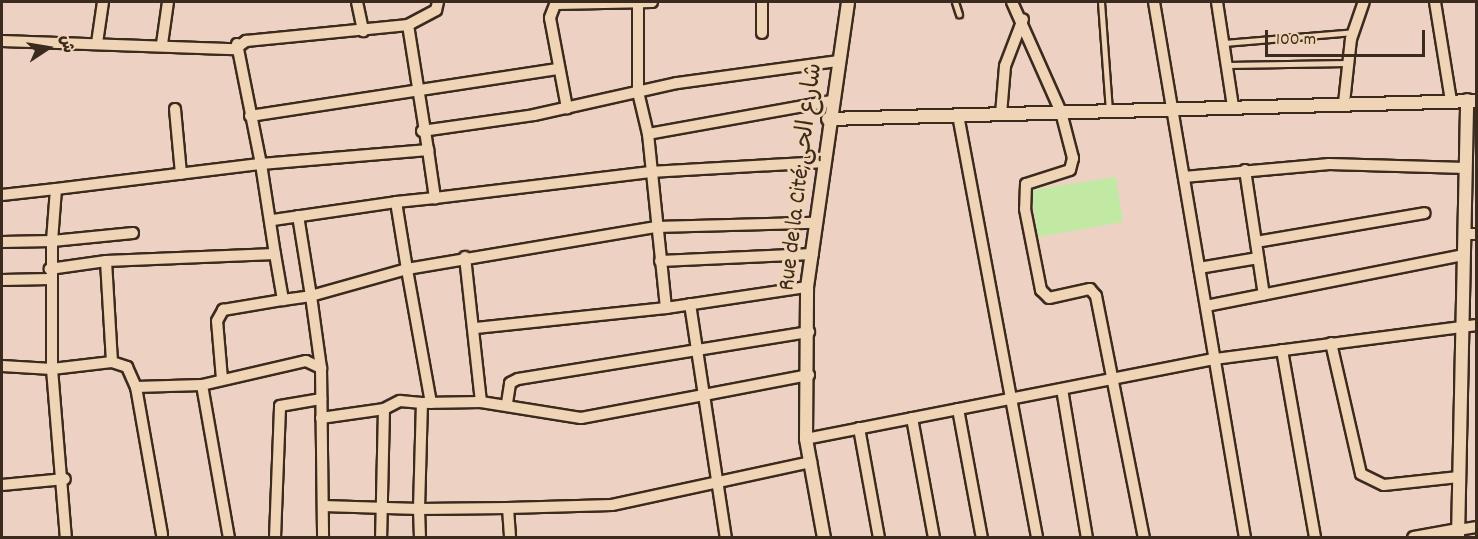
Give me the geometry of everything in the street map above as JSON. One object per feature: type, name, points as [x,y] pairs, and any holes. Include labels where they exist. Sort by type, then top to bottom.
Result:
[{"type":"street","points":[[97,43],[103,2]]},
{"type":"street","points":[[162,44],[168,2]]},
{"type":"street","points":[[357,2],[363,31]]},
{"type":"street","points":[[237,44],[408,25],[436,10],[438,2]]},
{"type":"street","points":[[567,108],[557,69],[550,18],[556,3],[652,2]]},
{"type":"street","points":[[762,2],[762,33]]},
{"type":"street","name":"Rue de la Cité;شارع الحي","points":[[824,537],[806,438],[809,375],[807,287],[813,254],[821,162],[848,2]]},
{"type":"street","points":[[1012,2],[1023,19],[1060,112],[1073,158],[1070,170],[1026,184],[1025,209],[1038,279],[1049,298],[1089,289],[1096,296],[1144,537]]},
{"type":"street","points":[[1154,2],[1245,537]]},
{"type":"street","points":[[1217,2],[1233,106]]},
{"type":"street","points":[[1344,104],[1347,63],[1364,2]]},
{"type":"street","points":[[1435,2],[1451,101]]},
{"type":"street","points":[[638,3],[638,92],[648,134],[650,172],[666,308]]},
{"type":"street","points":[[1001,114],[1005,66],[1023,19]]},
{"type":"street","points":[[408,25],[422,131],[428,150],[435,198]]},
{"type":"street","points":[[2,41],[162,44],[235,49],[237,44]]},
{"type":"street","points":[[237,44],[250,117],[273,220],[275,254],[283,300]]},
{"type":"street","points":[[422,131],[567,108],[638,92],[837,61]]},
{"type":"street","points":[[250,117],[417,89],[557,69]]},
{"type":"street","points":[[828,119],[1472,100],[1466,168],[1470,234],[1464,255],[1458,534]]},
{"type":"street","points":[[648,134],[832,101]]},
{"type":"street","points":[[175,109],[181,174]]},
{"type":"street","points":[[958,115],[1037,537]]},
{"type":"street","points":[[2,195],[261,164],[428,150]]},
{"type":"street","points":[[273,220],[396,202],[650,172],[821,162]]},
{"type":"street","points":[[1184,177],[1329,164],[1466,168]]},
{"type":"street","points":[[1245,170],[1264,295]]},
{"type":"street","points":[[56,189],[50,274],[52,369],[65,479],[66,537]]},
{"type":"street","points":[[396,202],[427,403],[419,509],[420,537]]},
{"type":"street","points":[[1256,242],[1425,213]]},
{"type":"street","points":[[298,216],[321,368],[323,537]]},
{"type":"street","points":[[222,379],[217,321],[223,310],[311,296],[406,269],[465,257],[656,227],[814,222]]},
{"type":"street","points":[[2,242],[52,241],[133,233]]},
{"type":"street","points":[[2,280],[50,274],[106,261],[275,254]]},
{"type":"street","points":[[660,261],[813,254]]},
{"type":"street","points":[[1206,306],[1464,255]]},
{"type":"street","points":[[465,257],[476,328],[481,402]]},
{"type":"street","points":[[1199,268],[1258,258]]},
{"type":"street","points":[[106,261],[112,362]]},
{"type":"street","points":[[476,328],[666,308],[807,287]]},
{"type":"street","points":[[690,304],[695,350],[719,478],[726,537]]},
{"type":"street","points":[[806,438],[1215,360],[1462,325],[1476,325]]},
{"type":"street","points":[[507,403],[510,383],[518,379],[808,332]]},
{"type":"street","points":[[1330,344],[1361,474],[1384,485],[1459,477]]},
{"type":"street","points":[[1282,350],[1315,537]]},
{"type":"street","points":[[136,387],[202,385],[306,361],[321,368]]},
{"type":"street","points":[[2,366],[52,369],[112,362],[127,367],[136,387],[165,537]]},
{"type":"street","points":[[321,418],[384,409],[400,401],[507,403],[581,418],[809,375]]},
{"type":"street","points":[[202,385],[229,537]]},
{"type":"street","points":[[1062,389],[1087,537]]},
{"type":"street","points":[[275,537],[280,406],[321,399]]},
{"type":"street","points":[[381,537],[384,409]]},
{"type":"street","points":[[958,409],[982,537]]},
{"type":"street","points":[[912,418],[934,537]]},
{"type":"street","points":[[859,428],[879,537]]},
{"type":"street","points":[[323,506],[419,509],[612,505],[719,478],[811,462]]},
{"type":"street","points":[[2,485],[65,479]]},
{"type":"street","points":[[508,508],[510,537]]},
{"type":"street","points":[[1414,537],[1458,534],[1476,527]]},
{"type":"lane","points":[[955,2],[959,14]]},
{"type":"lane","points":[[1101,2],[1109,110]]},
{"type":"lane","points":[[1224,44],[1354,32]]},
{"type":"lane","points":[[1228,65],[1347,63]]},
{"type":"green space","points":[[1116,177],[1123,222],[1038,237],[1031,190]]}]
